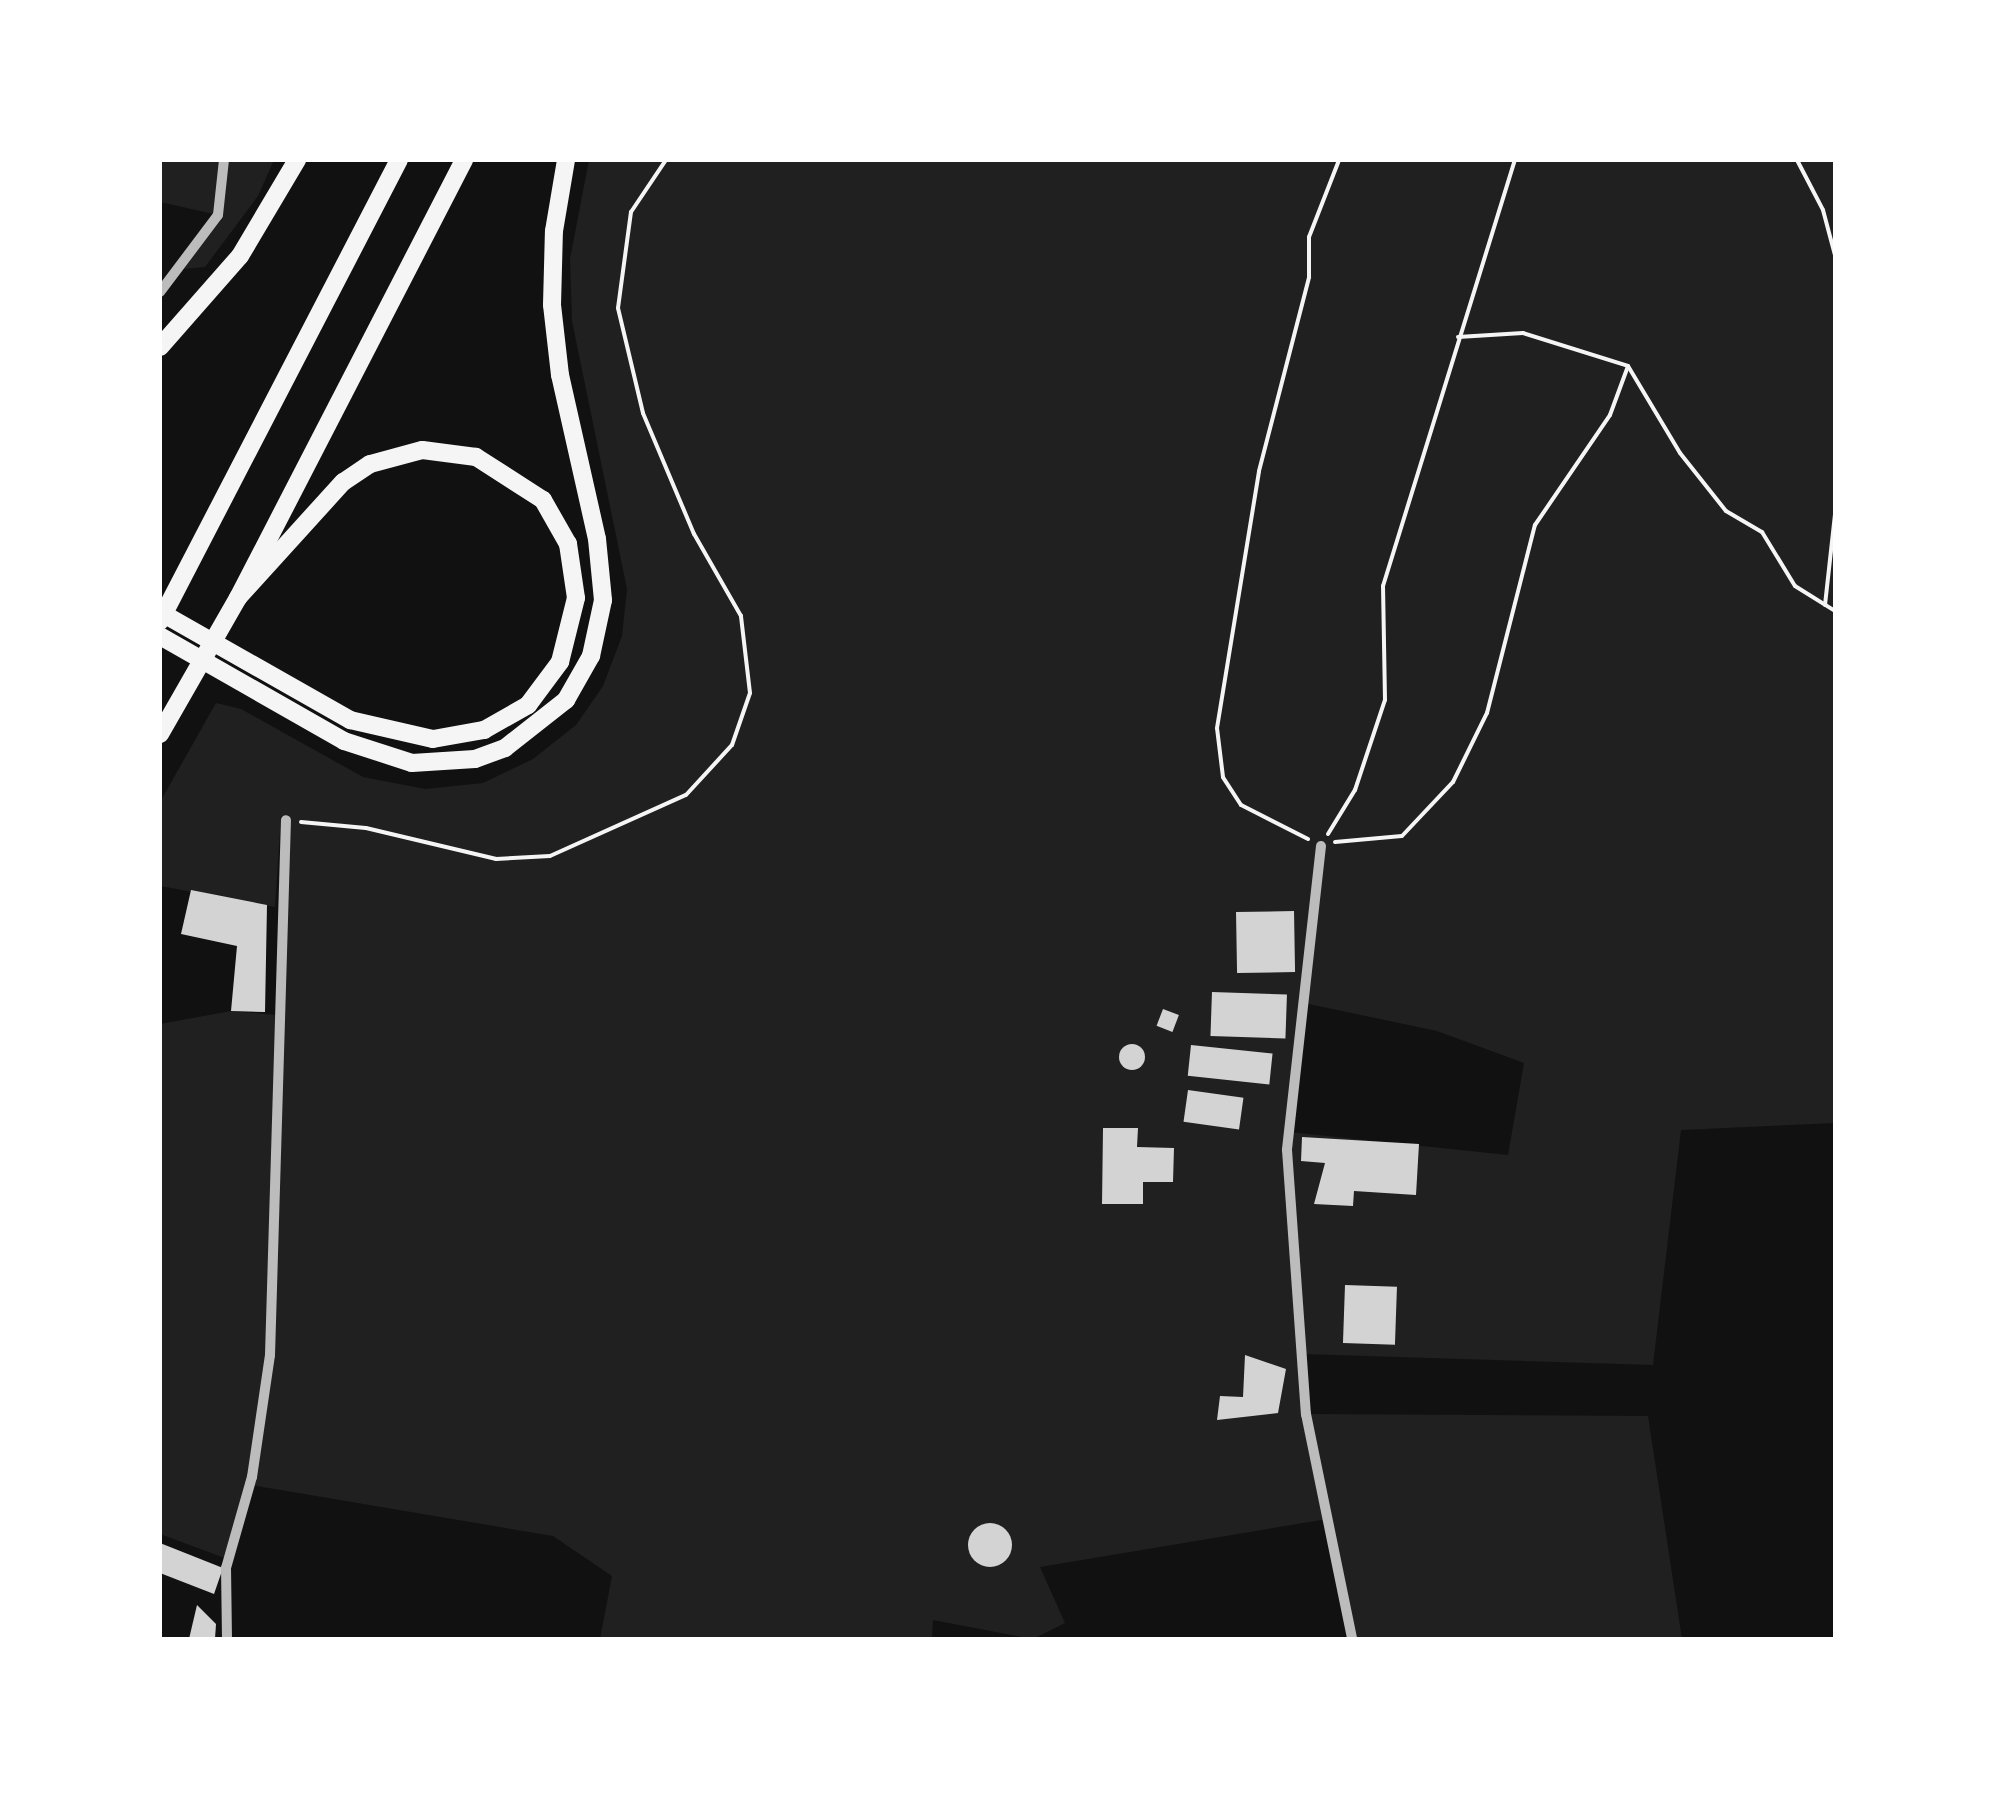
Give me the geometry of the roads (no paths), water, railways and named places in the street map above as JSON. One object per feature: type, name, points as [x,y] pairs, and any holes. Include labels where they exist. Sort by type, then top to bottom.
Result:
[{"type":"highway","points":[[160,347],[240,256],[297,160]]},
{"type":"highway","points":[[160,622],[202,548],[400,160]]},
{"type":"highway","points":[[161,732],[238,598],[464,160]]},
{"type":"highway","points":[[160,636],[344,742],[412,763],[475,758],[505,748],[566,700],[591,656],[603,600],[598,539],[560,375],[552,305],[554,231],[566,160]]},
{"type":"highway","points":[[160,612],[350,720],[433,740],[484,730],[528,704],[560,662],[576,598],[568,544],[542,500],[476,457],[422,450],[370,464],[343,482],[238,598]]},
{"type":"street","points":[[160,292],[218,215],[224,160]]},
{"type":"street","points":[[227,1639],[226,1568],[252,1477],[270,1355],[286,820]]},
{"type":"street","points":[[1321,846],[1286,1150],[1306,1414],[1352,1639]]}]
